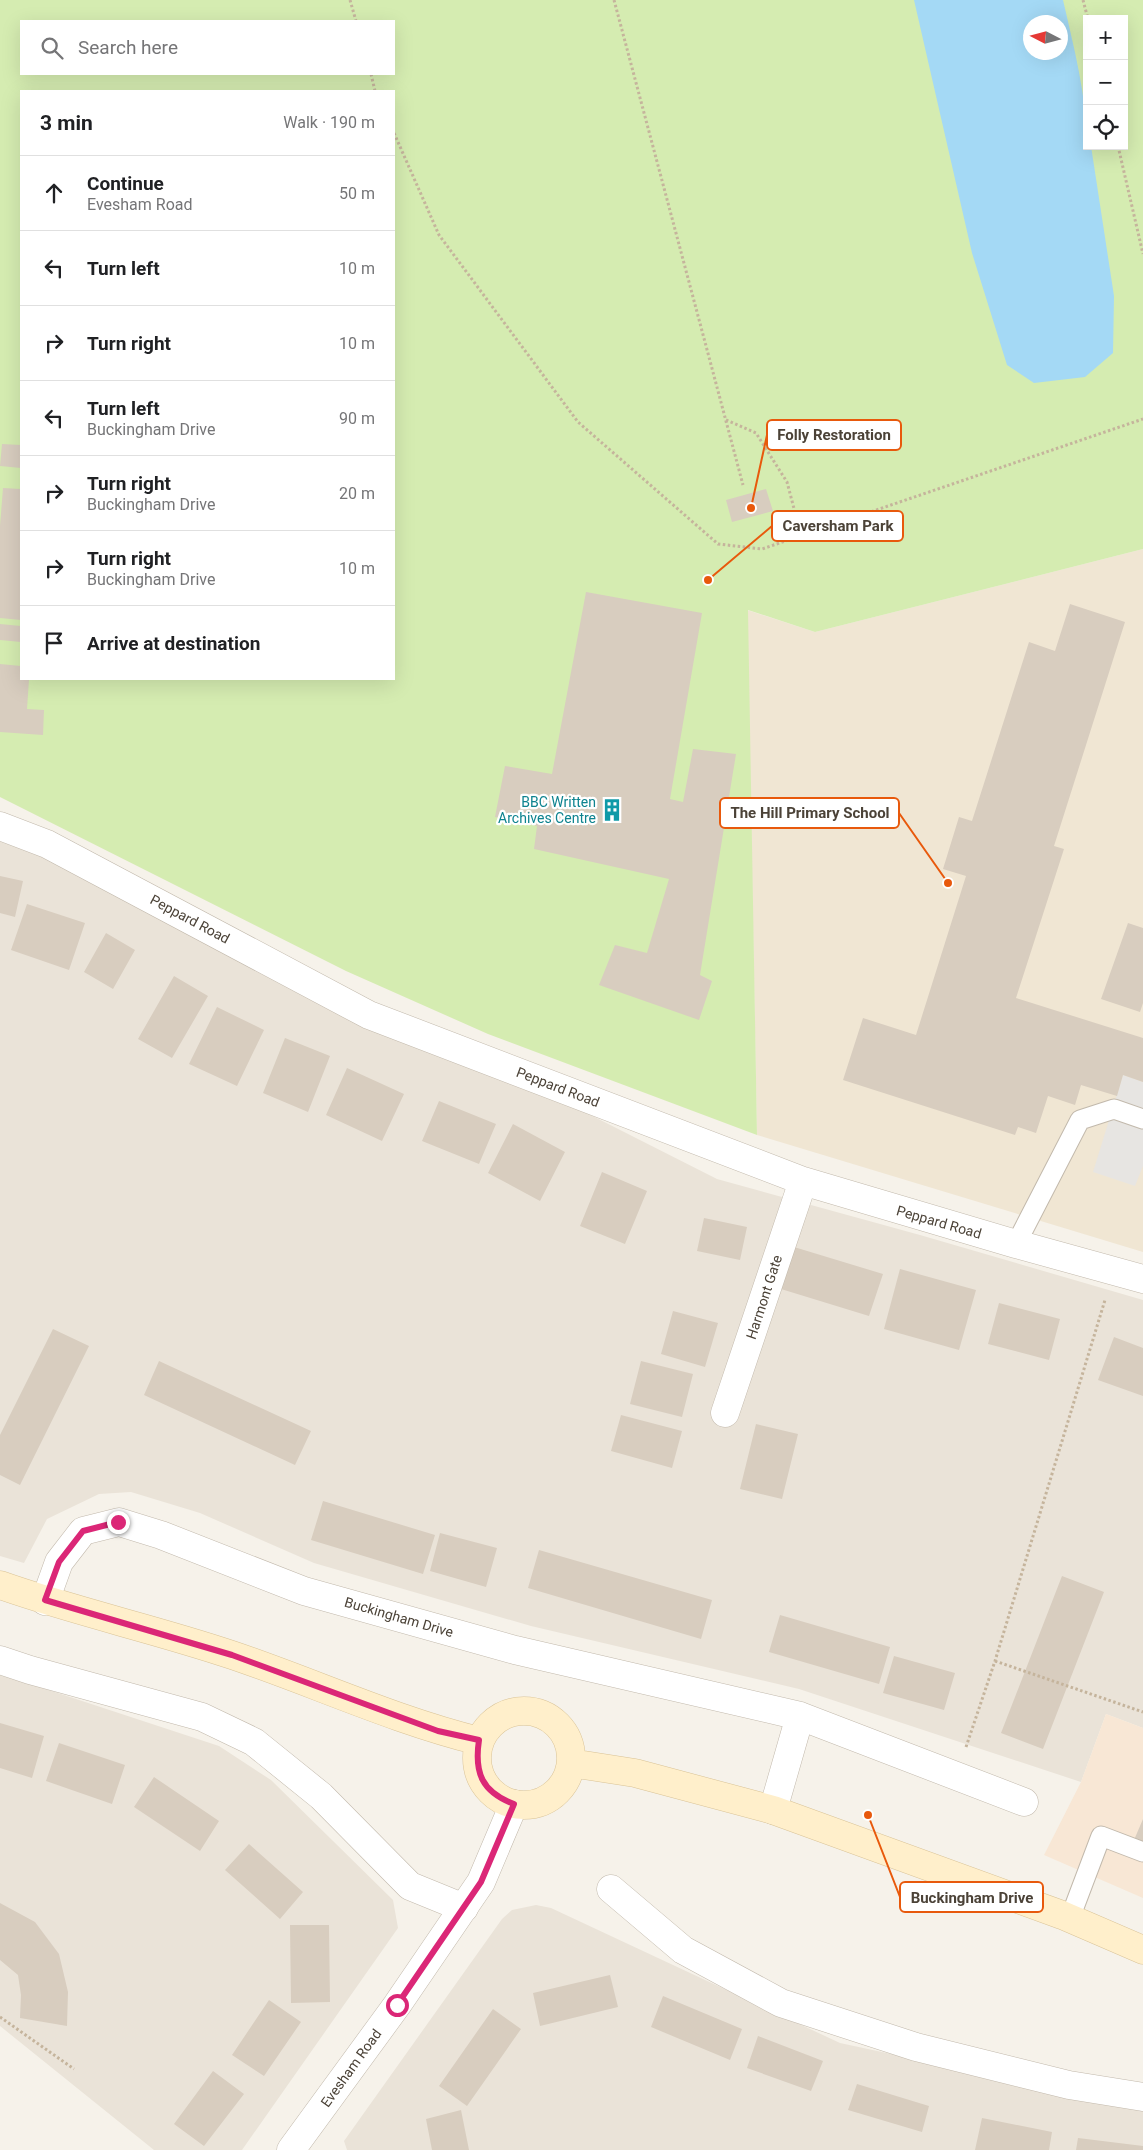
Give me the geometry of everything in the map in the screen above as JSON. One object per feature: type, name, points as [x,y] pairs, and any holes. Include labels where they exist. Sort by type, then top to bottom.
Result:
[{"type":"main road","points":[[0,1584],[45,1600],[232,1655],[438,1731],[479,1740]]},
{"type":"main road","points":[[515,1711],[531,1711],[546,1716],[559,1726],[568,1740],[571,1763],[563,1784],[554,1794],[542,1802],[528,1805],[514,1804],[499,1798],[486,1787],[478,1773],[476,1757],[479,1740],[487,1726],[500,1716],[515,1711]]},
{"type":"main road","points":[[571,1763],[635,1773],[773,1810],[1070,1918],[1143,1950]]},
{"type":"street","name":"Peppard Road","points":[[0,826],[47,844],[369,1015],[802,1181],[1143,1279]]},
{"type":"street","name":"Harmont Gate","points":[[725,1413],[802,1181]]},
{"type":"street","name":"Buckingham Drive","points":[[45,1600],[59,1562],[83,1531],[118,1522],[160,1535],[313,1594],[515,1650],[800,1716],[1024,1802]]},
{"type":"street","points":[[0,1660],[202,1717],[254,1742],[321,1796],[410,1886],[464,1908]]},
{"type":"street","points":[[773,1810],[800,1716]]},
{"type":"street","name":"Evesham Road","points":[[291,2150],[397,2005],[481,1882],[514,1804]]},
{"type":"street","points":[[611,1889],[683,1950],[781,2003],[916,2047],[1069,2086],[1143,2097]]},
{"type":"lane","points":[[1016,1244],[1080,1120],[1114,1109],[1143,1119]]},
{"type":"lane","points":[[1070,1918],[1101,1836],[1143,1852]]},
{"type":"path","points":[[350,0],[356,20]]},
{"type":"path","points":[[614,0],[743,485]]},
{"type":"path","points":[[1083,0],[1087,15]]},
{"type":"path","points":[[371,75],[375,90]]},
{"type":"path","points":[[395,135],[440,235],[578,422],[718,544],[762,549],[1143,419]]},
{"type":"path","points":[[1119,150],[1143,254]]},
{"type":"path","points":[[726,419],[756,433],[786,482],[801,535]]},
{"type":"path","points":[[957,1776],[995,1661],[1113,1271]]},
{"type":"path","points":[[995,1661],[1143,1712]]},
{"type":"path","points":[[0,2018],[74,2069]]},
{"type":"shaded area","points":[[1143,549],[1143,1252],[757,1135],[747,610],[815,632]]},
{"type":"shaded area","points":[[0,838],[359,998],[717,1179],[920,1235],[1143,1300],[1143,1728],[1106,1714],[1081,1782],[799,1689],[531,1626],[314,1563],[200,1513],[131,1492],[99,1494],[47,1519],[24,1563],[0,1556]]},
{"type":"shaded area","points":[[1123,1075],[1143,1082],[1143,1166],[1135,1186],[1093,1172]]},
{"type":"shaded area","points":[[0,1674],[219,1746],[271,1780],[393,1900],[398,1928],[242,2150],[154,2150],[0,2026]]},
{"type":"shaded area","points":[[1106,1714],[1143,1728],[1143,1898],[1044,1855],[1081,1782]]},
{"type":"shaded area","points":[[536,1905],[551,1908],[840,2043],[1143,2108],[1143,2150],[347,2150],[344,2141],[502,1919],[512,1910]]},
{"type":"green space","points":[[0,0],[1143,0],[1143,549],[815,632],[748,610],[757,1135],[488,1034],[346,971],[0,797]]},
{"type":"water","points":[[914,0],[1063,0],[1066,15],[1023,15],[1023,60],[1068,60],[1068,22],[1083,97],[1083,150],[1092,150],[1114,296],[1113,353],[1085,377],[1034,383],[1007,365],[972,253]]},
{"type":"building","points":[[2,444],[20,445],[20,468],[0,466]]},
{"type":"building","points":[[3,488],[20,489],[20,620],[0,618],[0,526]]},
{"type":"building","points":[[766,489],[773,511],[732,522],[726,500]]},
{"type":"building","name":"BBC Written Archives Centre","points":[[586,592],[702,613],[670,799],[683,802],[693,749],[736,754],[700,975],[712,981],[699,1020],[599,985],[615,945],[647,953],[669,879],[534,849],[537,826],[495,817],[505,766],[552,774]]},
{"type":"building","points":[[1070,604],[1125,622],[1054,846],[1064,849],[1016,998],[1143,1038],[1143,1082],[1123,1075],[1117,1096],[1081,1085],[1075,1105],[1048,1096],[1036,1133],[1018,1127],[1015,1135],[843,1080],[863,1018],[916,1035],[966,876],[943,869],[959,817],[972,821],[1029,642],[1055,651]]},
{"type":"building","points":[[0,624],[20,626],[20,642],[0,640]]},
{"type":"building","points":[[0,664],[20,666],[20,680],[29,680],[27,709],[44,710],[43,735],[0,732]]},
{"type":"building","points":[[0,876],[23,881],[15,917],[0,913]]},
{"type":"building","points":[[27,904],[85,923],[69,970],[11,950]]},
{"type":"building","points":[[1128,923],[1143,928],[1143,1003],[1140,1012],[1101,999]]},
{"type":"building","points":[[106,933],[135,950],[113,989],[84,972]]},
{"type":"building","points":[[174,976],[208,996],[172,1058],[138,1039]]},
{"type":"building","points":[[217,1007],[264,1030],[237,1086],[189,1064]]},
{"type":"building","points":[[285,1038],[330,1056],[308,1112],[263,1093]]},
{"type":"building","points":[[347,1068],[404,1094],[382,1141],[326,1115]]},
{"type":"building","points":[[439,1101],[496,1124],[479,1164],[422,1141]]},
{"type":"building","points":[[513,1124],[565,1152],[540,1201],[488,1173]]},
{"type":"building","points":[[602,1172],[647,1191],[625,1244],[580,1226]]},
{"type":"building","points":[[704,1218],[747,1227],[740,1260],[697,1251]]},
{"type":"building","points":[[794,1247],[883,1274],[869,1316],[781,1289]]},
{"type":"building","points":[[900,1269],[976,1290],[959,1350],[884,1329]]},
{"type":"building","points":[[999,1303],[1060,1319],[1049,1360],[988,1344]]},
{"type":"building","points":[[673,1311],[718,1323],[705,1367],[661,1354]]},
{"type":"building","points":[[53,1329],[89,1346],[20,1485],[0,1475],[0,1435]]},
{"type":"building","points":[[1114,1337],[1143,1348],[1143,1396],[1098,1380]]},
{"type":"building","points":[[159,1361],[311,1431],[295,1465],[144,1395]]},
{"type":"building","points":[[641,1361],[693,1374],[682,1417],[630,1404]]},
{"type":"building","points":[[621,1415],[682,1431],[672,1468],[611,1451]]},
{"type":"building","points":[[756,1424],[798,1434],[782,1499],[740,1489]]},
{"type":"building","points":[[323,1501],[435,1535],[423,1574],[311,1540]]},
{"type":"building","points":[[440,1533],[497,1548],[486,1587],[430,1571]]},
{"type":"building","points":[[539,1550],[712,1600],[701,1639],[528,1588]]},
{"type":"building","points":[[1062,1576],[1104,1592],[1043,1749],[1001,1733]]},
{"type":"building","points":[[780,1615],[890,1647],[879,1684],[769,1652]]},
{"type":"building","points":[[894,1656],[955,1673],[944,1710],[883,1693]]},
{"type":"building","points":[[0,1723],[44,1736],[32,1778],[0,1768]]},
{"type":"building","points":[[59,1743],[125,1765],[112,1804],[46,1781]]},
{"type":"building","points":[[154,1777],[219,1821],[200,1851],[134,1807]]},
{"type":"building","points":[[1143,1819],[1143,1861],[1128,1854]]},
{"type":"building","points":[[249,1844],[303,1892],[280,1919],[225,1870]]},
{"type":"building","points":[[0,1903],[35,1922],[59,1954],[68,1992],[67,2026],[20,2018],[21,1995],[18,1975],[0,1960]]},
{"type":"building","points":[[290,1925],[329,1925],[330,2002],[291,2003]]},
{"type":"building","points":[[610,1975],[618,2007],[540,2026],[533,1993]]},
{"type":"building","points":[[663,1996],[742,2029],[730,2060],[651,2027]]},
{"type":"building","points":[[269,2000],[301,2022],[264,2076],[232,2055]]},
{"type":"building","points":[[493,2009],[521,2029],[467,2106],[439,2086]]},
{"type":"building","points":[[758,2036],[823,2061],[811,2091],[747,2068]]},
{"type":"building","points":[[213,2071],[244,2094],[204,2146],[174,2124]]},
{"type":"building","points":[[857,2084],[929,2106],[922,2132],[848,2110]]},
{"type":"building","points":[[461,2110],[469,2150],[432,2150],[426,2119]]},
{"type":"building","points":[[982,2118],[1052,2132],[1049,2150],[975,2150]]},
{"type":"building","points":[[1078,2138],[1143,2146],[1143,2150],[1076,2150]]},
{"type":"place","name":"Folly Restoration","points":[[751,508]]},
{"type":"place","name":"Caversham Park","points":[[708,580]]},
{"type":"place","name":"BBC Written Archives Centre","points":[[612,810]]},
{"type":"place","name":"The Hill Primary School","points":[[948,883]]},
{"type":"place","name":"Buckingham Drive","points":[[868,1815]]},
{"type":"route","points":[[118,1522],[83,1531],[59,1562],[45,1600],[232,1655],[438,1731],[479,1740],[476,1757],[478,1773],[486,1787],[499,1798],[514,1804],[481,1882],[397,2005]]}]
